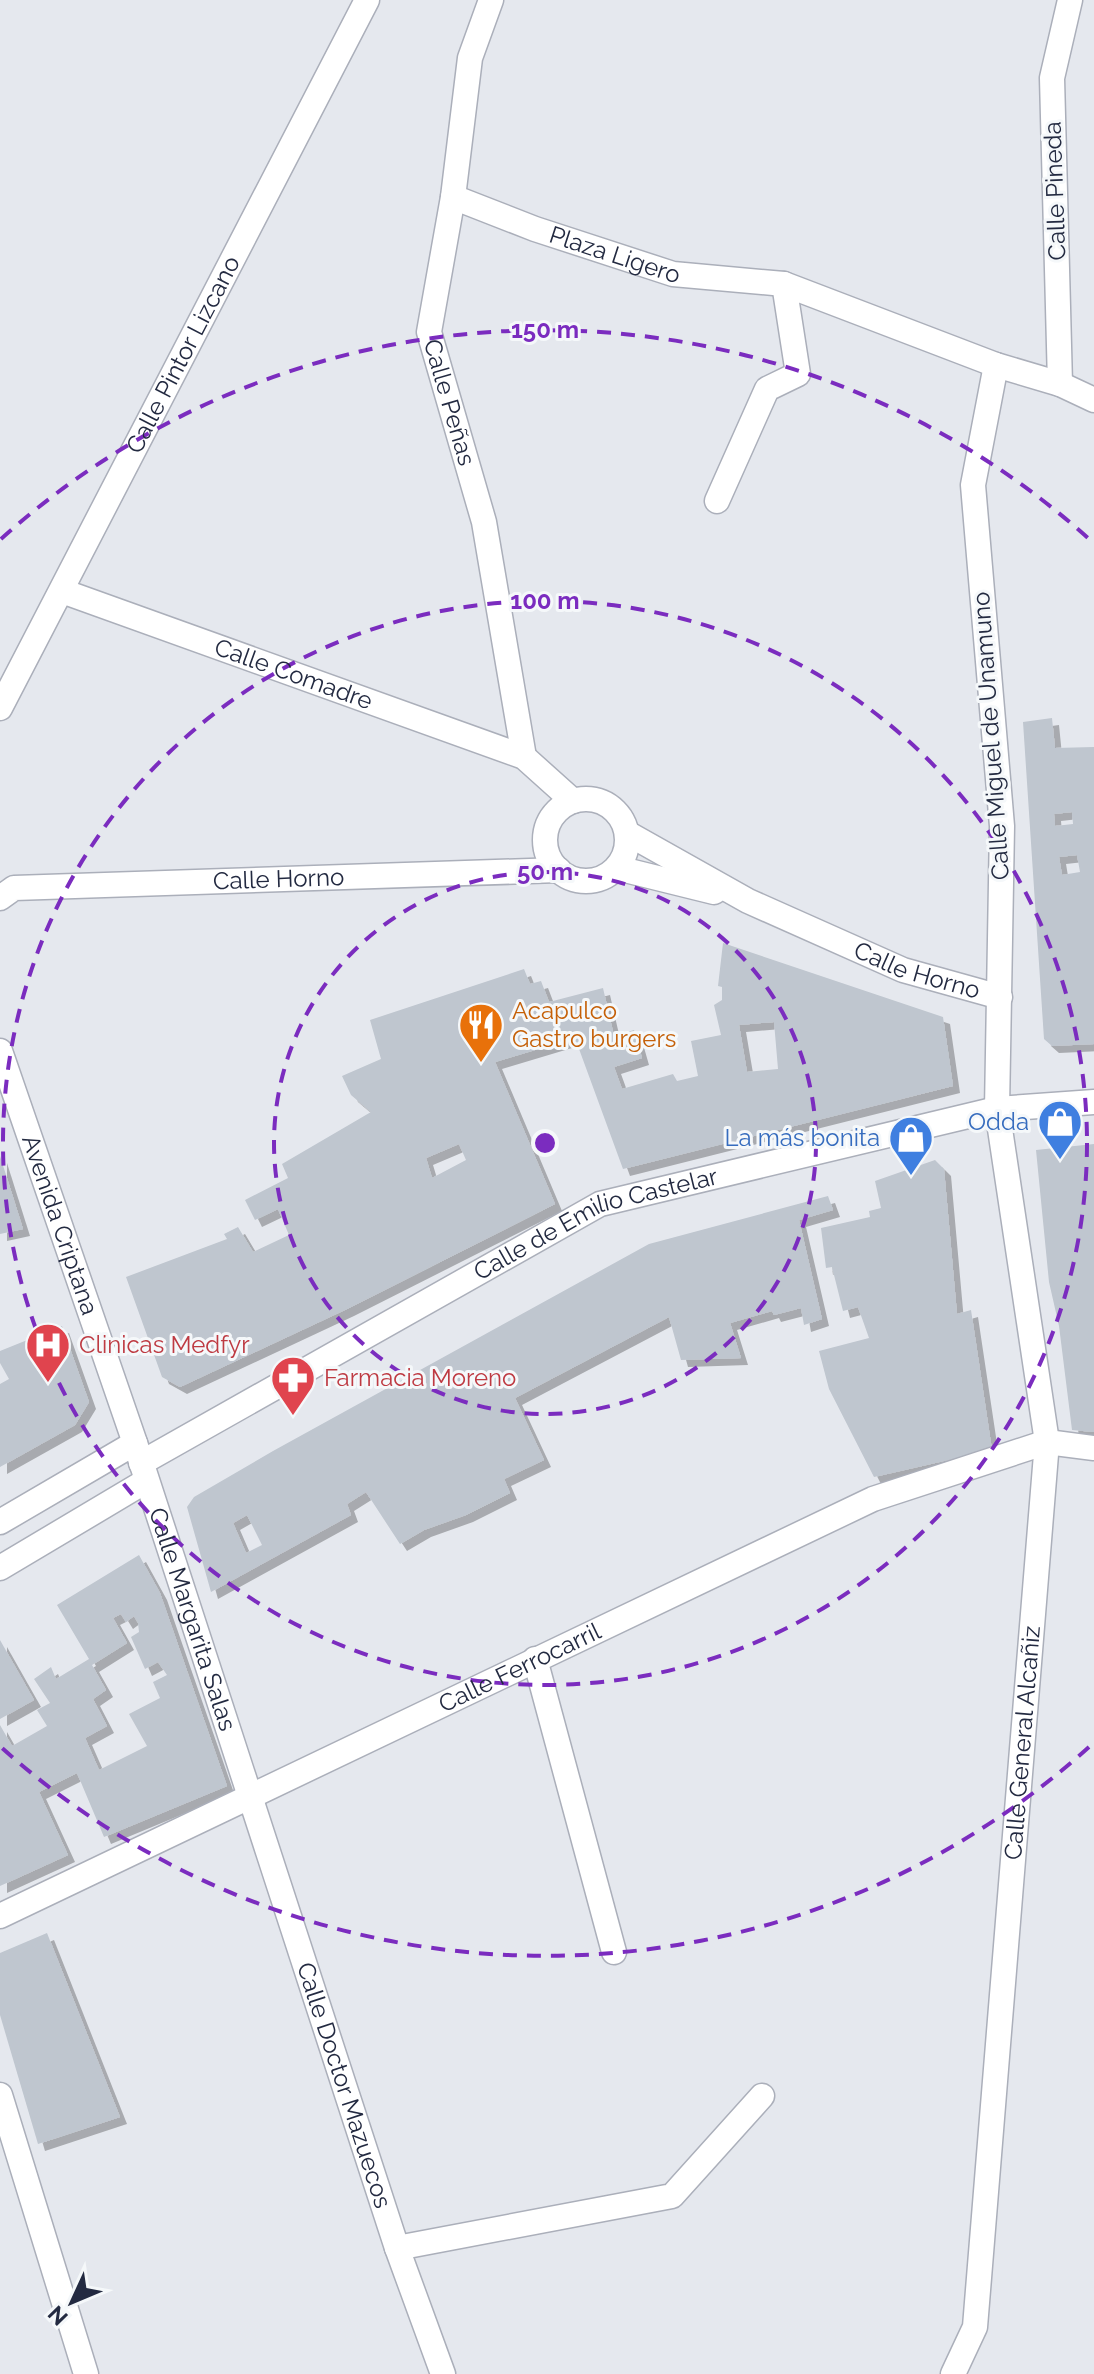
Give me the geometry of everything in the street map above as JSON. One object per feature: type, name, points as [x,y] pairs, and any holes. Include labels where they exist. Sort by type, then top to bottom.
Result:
[{"type":"street","name":"Calle Pintor Lizcano","points":[[0,708],[367,0]]},
{"type":"street","name":"Calle Peñas","points":[[491,0],[470,58],[453,197],[429,332],[484,522],[524,757]]},
{"type":"street","name":"Calle Pineda","points":[[1060,384],[1052,78],[1070,0]]},
{"type":"street","name":"Plaza Ligero","points":[[453,197],[535,229],[673,274],[784,284],[996,365],[1060,384],[1094,400]]},
{"type":"street","points":[[717,501],[767,389],[798,374],[784,284]]},
{"type":"street","name":"Calle Miguel de Unamuno","points":[[996,365],[973,485],[1002,826],[997,1109]]},
{"type":"street","name":"Calle Comadre","points":[[62,591],[524,757]]},
{"type":"street","points":[[524,757],[573,801]]},
{"type":"street","points":[[587,799],[613,809],[627,833],[624,857],[617,868],[595,880],[570,878],[550,859],[546,846],[546,832],[551,819],[560,808],[573,801],[587,799]]},
{"type":"street","name":"Calle Horno","points":[[627,833],[748,901],[903,970],[1000,997]]},
{"type":"street","name":"Calle Horno","points":[[617,868],[748,901]]},
{"type":"street","name":"Calle Horno","points":[[5,890],[559,870]]},
{"type":"street","name":"Avenida Criptana","points":[[0,1051],[141,1463]]},
{"type":"street","name":"Calle de Emilio Castelar","points":[[141,1463],[600,1204],[997,1109],[1094,1102]]},
{"type":"street","name":"Calle General Alcañiz","points":[[953,2374],[975,2327],[1047,1442],[997,1109]]},
{"type":"street","points":[[1047,1442],[1094,1448]]},
{"type":"street","name":"Calle Ferrocarril","points":[[0,1916],[873,1499],[1047,1442]]},
{"type":"street","points":[[0,1522],[141,1463]]},
{"type":"street","points":[[0,1568],[141,1463]]},
{"type":"street","name":"Calle Margarita Salas","points":[[141,1463],[250,1795]]},
{"type":"street","points":[[535,1659],[614,1952]]},
{"type":"street","name":"Calle Doctor Mazuecos","points":[[250,1795],[397,2248],[443,2374]]},
{"type":"street","points":[[0,2095],[86,2374]]},
{"type":"street","points":[[397,2248],[672,2196],[762,2096]]},
{"type":"building","points":[[1052,718],[1055,748],[1094,747],[1094,1044],[1052,1046],[1044,1039],[1023,722]],"holes":[[[1072,812],[1073,824],[1055,826],[1054,814]],[[1077,855],[1080,872],[1062,875],[1059,857]]]},
{"type":"building","points":[[723,943],[943,1017],[953,1086],[623,1169],[575,1038],[495,1062],[555,1204],[347,1309],[180,1387],[162,1377],[126,1277],[227,1239],[224,1234],[238,1227],[253,1252],[289,1235],[278,1209],[255,1220],[245,1200],[288,1178],[282,1164],[371,1112],[351,1095],[342,1076],[381,1059],[370,1020],[524,969],[530,984],[541,981],[549,1002],[603,988],[614,1036],[634,1030],[642,1058],[614,1067],[622,1089],[673,1074],[677,1081],[698,1076],[691,1041],[721,1035],[714,1005],[722,1000],[722,987],[718,986]],"holes":[[[774,1022],[778,1069],[747,1072],[739,1025]],[[459,1144],[466,1160],[432,1178],[426,1158]]]},
{"type":"building","points":[[1094,1144],[1094,1432],[1072,1430],[1059,1326],[1049,1282],[1036,1150]]},
{"type":"building","points":[[0,1156],[23,1229],[0,1234]]},
{"type":"building","points":[[935,1160],[944,1169],[957,1314],[971,1310],[992,1450],[874,1477],[829,1389],[819,1351],[869,1338],[858,1307],[843,1311],[832,1267],[826,1268],[821,1228],[870,1217],[869,1211],[881,1208],[875,1181]]},
{"type":"building","points":[[828,1196],[833,1210],[799,1220],[822,1319],[804,1325],[801,1308],[774,1315],[772,1311],[730,1323],[741,1358],[681,1360],[669,1317],[515,1398],[544,1460],[504,1479],[510,1493],[466,1515],[424,1530],[400,1544],[366,1492],[347,1504],[351,1515],[211,1592],[187,1507],[194,1497],[649,1244]],"holes":[[[247,1515],[262,1545],[246,1553],[233,1523]]]},
{"type":"building","name":"Clinicas Medfyr","points":[[62,1326],[89,1402],[75,1425],[0,1467],[0,1384],[9,1379],[0,1363],[0,1351]]},
{"type":"building","points":[[139,1555],[160,1593],[227,1786],[104,1837],[77,1773],[39,1792],[68,1855],[0,1886],[0,1725],[12,1746],[47,1726],[37,1710],[50,1703],[34,1679],[51,1667],[56,1679],[89,1659],[57,1605]],"holes":[[[121,1614],[126,1622],[134,1616],[138,1623],[139,1632],[131,1637],[145,1669],[158,1662],[167,1675],[153,1682],[160,1698],[129,1714],[147,1746],[99,1770],[85,1738],[107,1726],[93,1699],[106,1690],[92,1665],[127,1643],[113,1618]]]},
{"type":"building","points":[[0,1640],[34,1700],[0,1719]]},
{"type":"building","points":[[47,1933],[120,2117],[38,2144],[0,2015],[0,1953]]},
{"type":"place","name":"Acapulco Gastro burgers","points":[[481,1064]]},
{"type":"place","name":"Odda","points":[[1060,1161]]},
{"type":"place","name":"La más bonita","points":[[911,1177]]},
{"type":"place","name":"Clinicas Medfyr","points":[[48,1384]]},
{"type":"place","name":"Farmacia Moreno","points":[[293,1417]]}]
